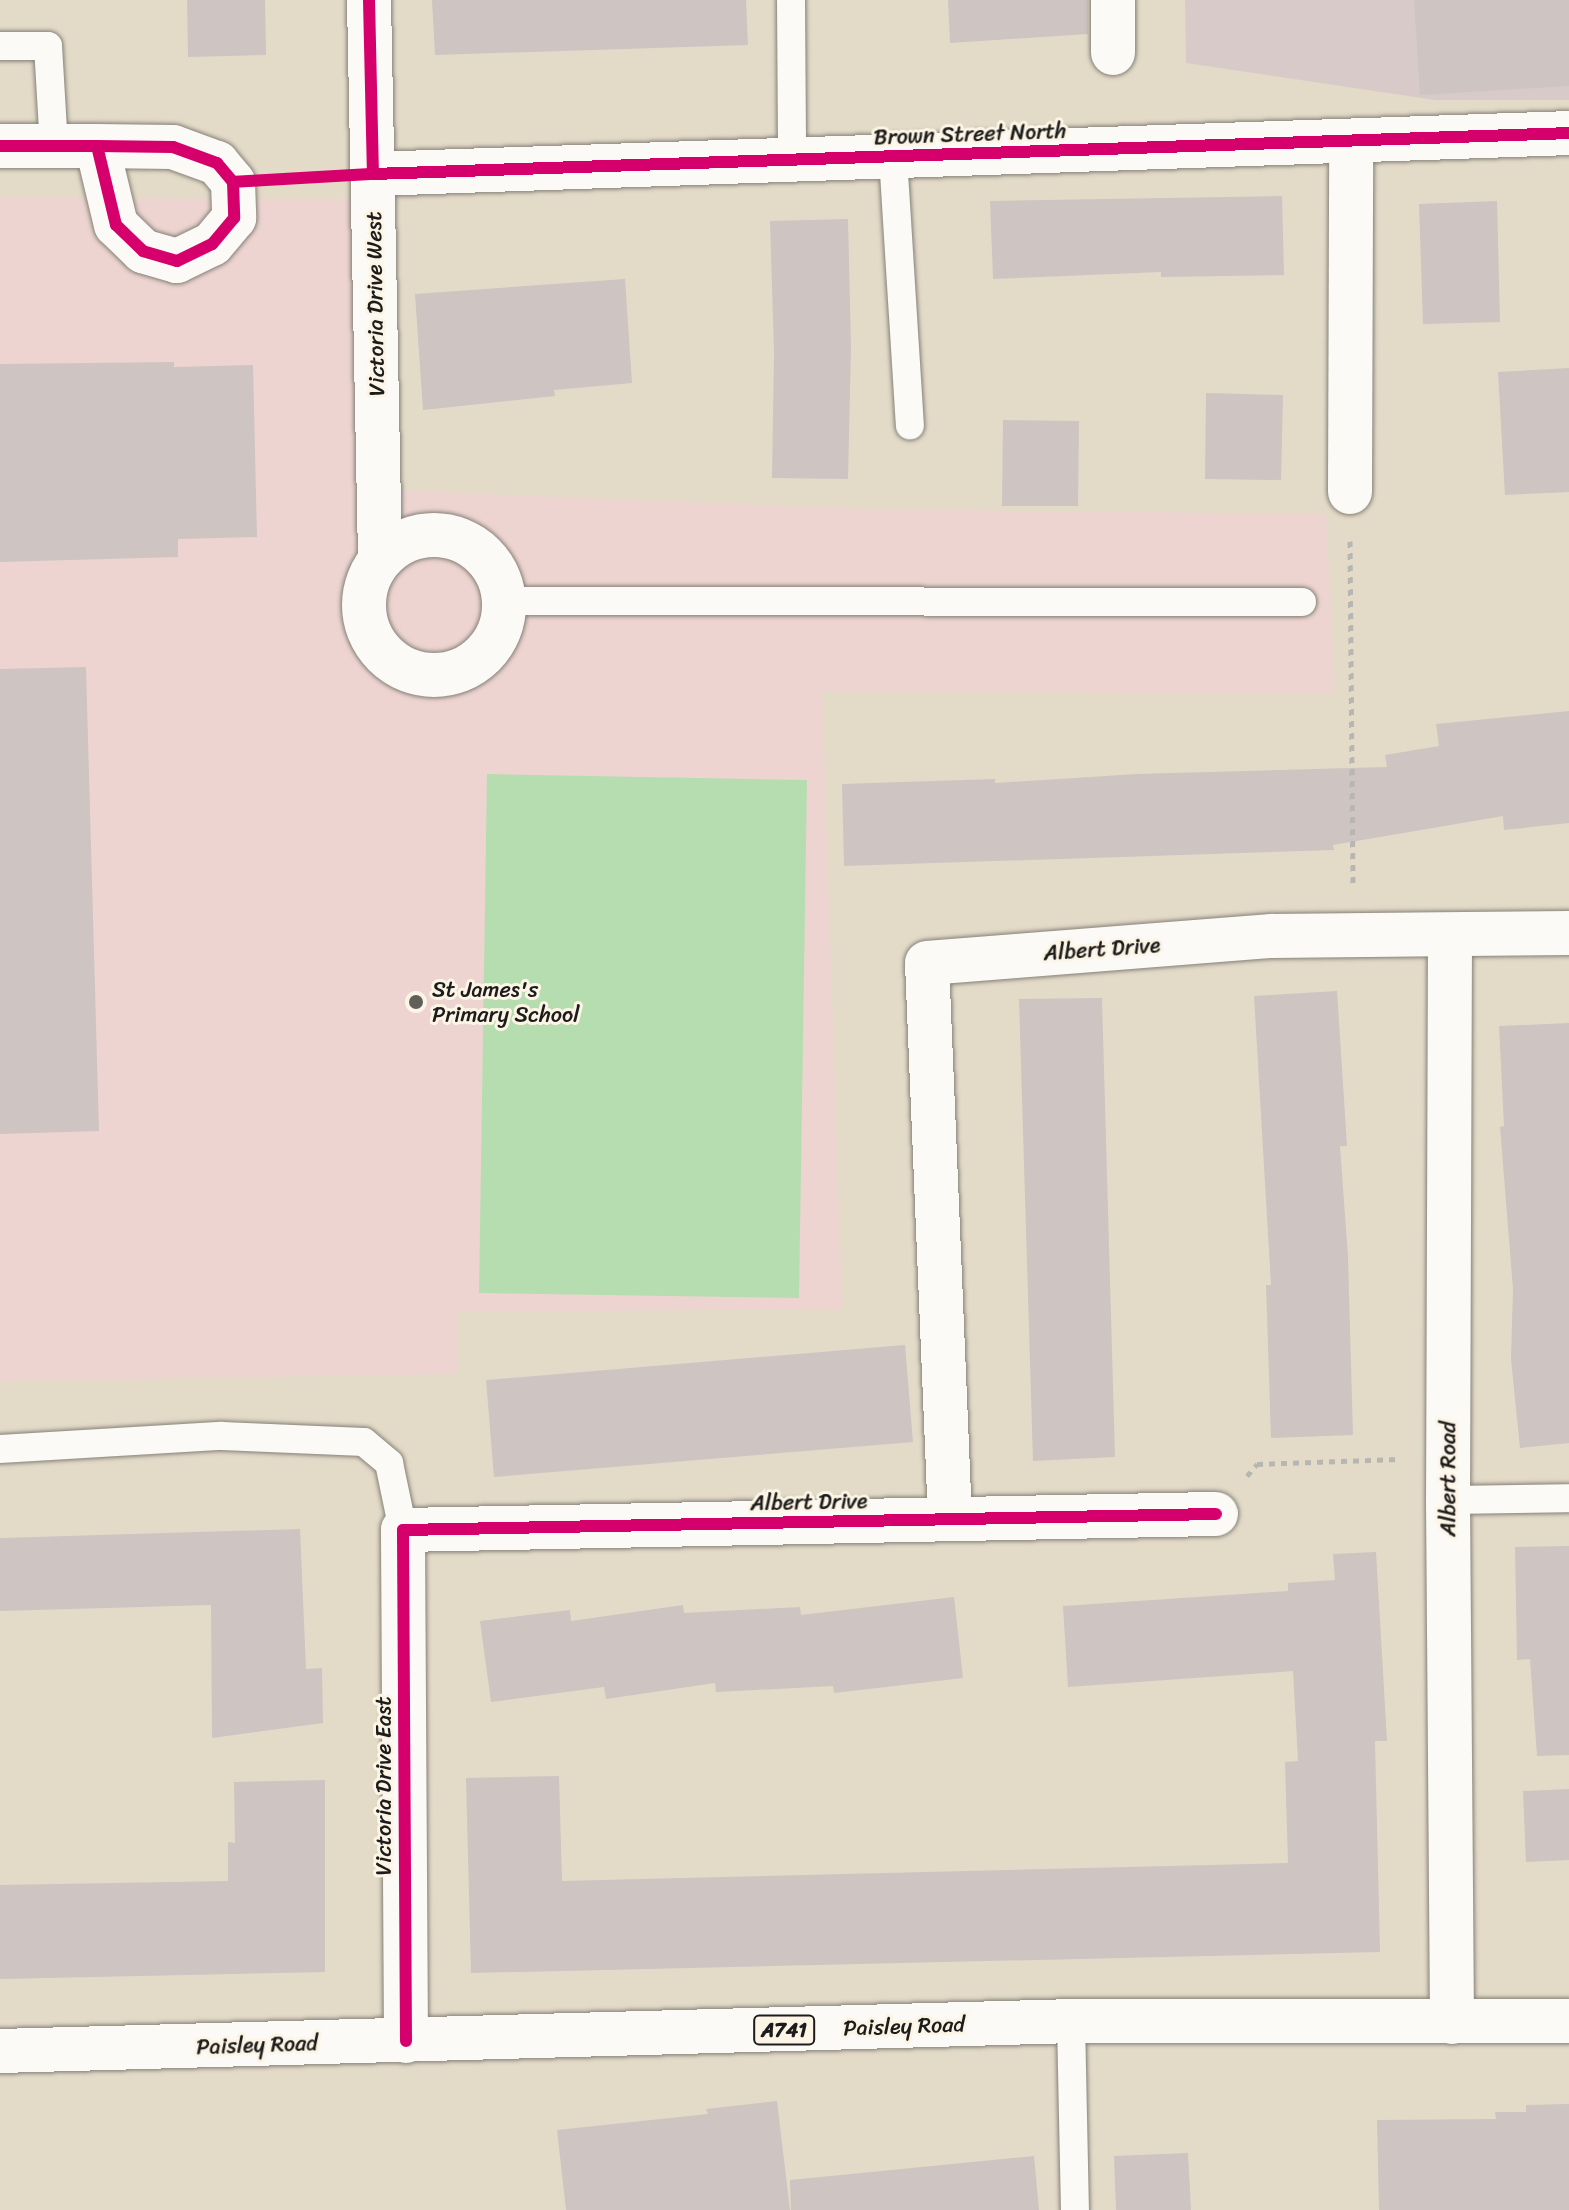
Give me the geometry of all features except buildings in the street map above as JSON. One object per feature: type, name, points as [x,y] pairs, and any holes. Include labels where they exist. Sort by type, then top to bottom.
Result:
[{"type":"street","name":"Victoria Drive West","points":[[369,0],[380,559]]},
{"type":"street","points":[[1113,0],[1113,53]]},
{"type":"street","name":"Brown Street North","points":[[373,174],[1569,133]]},
{"type":"street","points":[[1350,492],[1351,141]]},
{"type":"street","points":[[0,146],[97,146],[173,147],[217,163],[233,182],[234,218],[212,244],[177,261],[143,251],[116,225],[97,146]]},
{"type":"street","points":[[445,535],[468,543],[486,558],[499,578],[504,601],[502,624],[492,644],[476,662],[457,672],[435,676],[412,672],[392,662],[376,646],[366,625],[363,603],[367,579],[380,559],[409,540],[445,535]]},
{"type":"street","name":"Albert Drive","points":[[950,1519],[927,963],[1272,936],[1569,933]]},
{"type":"street","name":"Albert Road","points":[[1450,936],[1448,1500],[1452,2022]]},
{"type":"street","name":"Albert Drive","points":[[403,1530],[1216,1514]]},
{"type":"street","name":"Victoria Drive East","points":[[403,1530],[406,2041]]},
{"type":"street","name":"Paisley Road","points":[[0,2051],[1071,2021],[1569,2021]]},
{"type":"lane","points":[[791,0],[792,160]]},
{"type":"lane","points":[[0,46],[48,46],[54,146]]},
{"type":"lane","points":[[893,157],[910,425]]},
{"type":"lane","points":[[504,601],[1302,602]]},
{"type":"lane","points":[[0,1449],[222,1436],[364,1442],[389,1463],[403,1530]]},
{"type":"lane","points":[[1448,1500],[1569,1498]]},
{"type":"lane","points":[[1071,2021],[1075,2210]]},
{"type":"path","points":[[233,182],[373,174]]},
{"type":"path","points":[[1350,492],[1354,936]]},
{"type":"path","points":[[1216,1514],[1257,1464],[1448,1457]]},
{"type":"shaded area","points":[[1185,0],[1569,0],[1569,100],[1435,100],[1186,63]]},
{"type":"shaded area","name":"St James's Primary School","points":[[0,198],[380,199],[383,490],[857,509],[1326,514],[1335,694],[822,691],[842,1309],[457,1312],[457,1374],[0,1381]]},
{"type":"green space","points":[[487,774],[807,780],[799,1298],[479,1293]]},
{"type":"cycle path","points":[[369,0],[373,174]]},
{"type":"cycle path","points":[[233,182],[373,174],[1569,133]]},
{"type":"cycle path","points":[[0,146],[97,146],[173,147],[217,163],[233,182],[234,218],[212,244],[177,261],[143,251],[116,225],[97,146]]},
{"type":"cycle path","points":[[406,2041],[403,1530],[1216,1514]]},
{"type":"place","name":"St James's Primary School","points":[[416,1002]]}]
